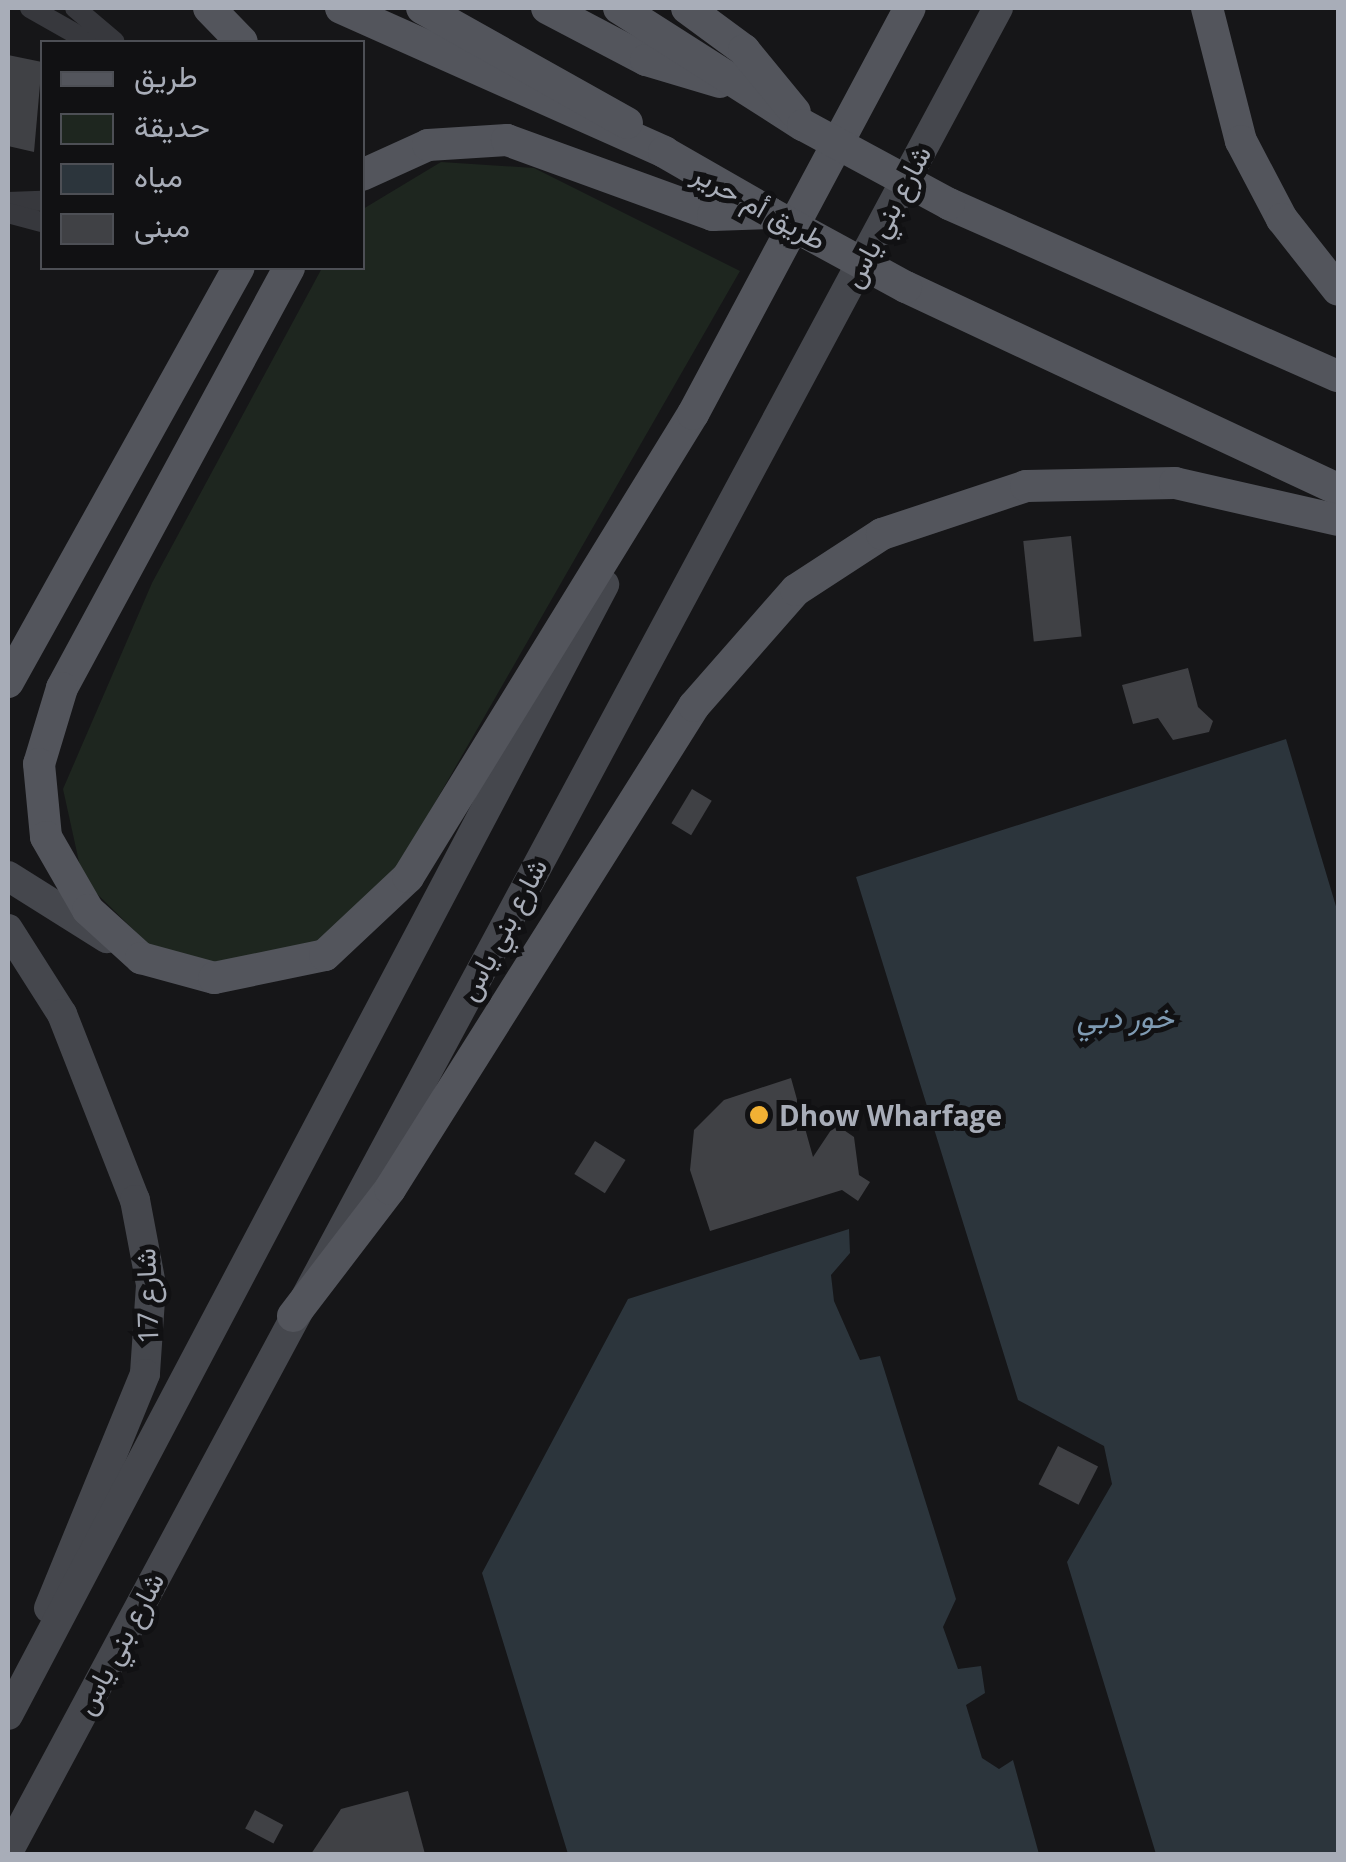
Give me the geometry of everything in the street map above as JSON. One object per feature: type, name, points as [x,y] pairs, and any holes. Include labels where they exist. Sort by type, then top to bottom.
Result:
[{"type":"main road","points":[[209,8],[240,40]]},
{"type":"main road","name":"طريق أم حرير","points":[[341,8],[664,152],[906,288],[1338,489]]},
{"type":"main road","points":[[422,8],[579,91],[664,152]]},
{"type":"main road","points":[[547,8],[646,60],[740,85]]},
{"type":"main road","points":[[619,8],[803,125],[950,204],[1338,376]]},
{"type":"main road","points":[[687,8],[767,73],[803,125]]},
{"type":"main road","points":[[8,1715],[910,8]]},
{"type":"main road","name":"شارع بني ياس","points":[[8,1852],[998,8]]},
{"type":"main road","points":[[1208,8],[1226,99],[1260,181],[1338,290]]},
{"type":"main road","points":[[365,174],[428,144],[507,140],[713,216],[770,213]]},
{"type":"main road","points":[[8,682],[237,270]]},
{"type":"main road","points":[[114,942],[46,837],[38,764],[46,725],[288,270]]},
{"type":"main road","points":[[8,876],[114,942],[176,971],[252,977],[325,955],[385,908],[694,414]]},
{"type":"main road","points":[[293,1316],[390,1188],[694,706],[796,590],[882,534],[1026,486],[1175,483],[1338,520]]},
{"type":"main road","name":"شارع 17","points":[[8,929],[62,1014],[135,1200],[151,1285],[145,1374],[64,1566],[32,1674]]},
{"type":"street","points":[[30,8],[86,40]]},
{"type":"street","points":[[75,8],[113,40]]},
{"type":"street","points":[[8,202],[40,200]]},
{"type":"street","points":[[8,213],[40,221]]},
{"type":"green space","points":[[441,162],[534,168],[740,271],[370,916],[306,960],[209,963],[152,948],[83,880],[63,789],[152,583],[321,270],[365,270],[365,208]]},
{"type":"water","name":"خور دبي","points":[[1286,739],[1338,913],[1338,1854],[1156,1854],[1067,1562],[1112,1484],[1104,1446],[1018,1400],[856,877]]},
{"type":"water","points":[[849,1229],[850,1253],[831,1275],[834,1301],[860,1360],[880,1356],[956,1599],[943,1627],[958,1669],[981,1666],[985,1693],[966,1705],[982,1758],[999,1769],[1013,1760],[1039,1854],[568,1854],[482,1573],[628,1299]]},
{"type":"building","points":[[8,55],[40,62],[40,84],[34,152],[8,146]]},
{"type":"building","points":[[1071,536],[1082,636],[1034,641],[1023,541]]},
{"type":"building","points":[[1188,668],[1198,707],[1213,721],[1209,732],[1173,740],[1158,718],[1133,724],[1122,685]]},
{"type":"building","points":[[692,789],[712,801],[691,835],[671,823]]},
{"type":"building","points":[[791,1078],[813,1157],[835,1124],[854,1137],[859,1175],[870,1182],[858,1201],[842,1190],[710,1231],[690,1170],[694,1130],[724,1100]]},
{"type":"building","points":[[595,1141],[626,1160],[605,1193],[574,1174]]},
{"type":"building","points":[[1058,1446],[1098,1466],[1079,1505],[1038,1484]]},
{"type":"building","points":[[408,1791],[425,1854],[311,1854],[341,1809]]},
{"type":"building","points":[[255,1810],[283,1825],[273,1844],[245,1829]]},
{"type":"place","name":"Dhow Wharfage","points":[[759,1115]]}]
